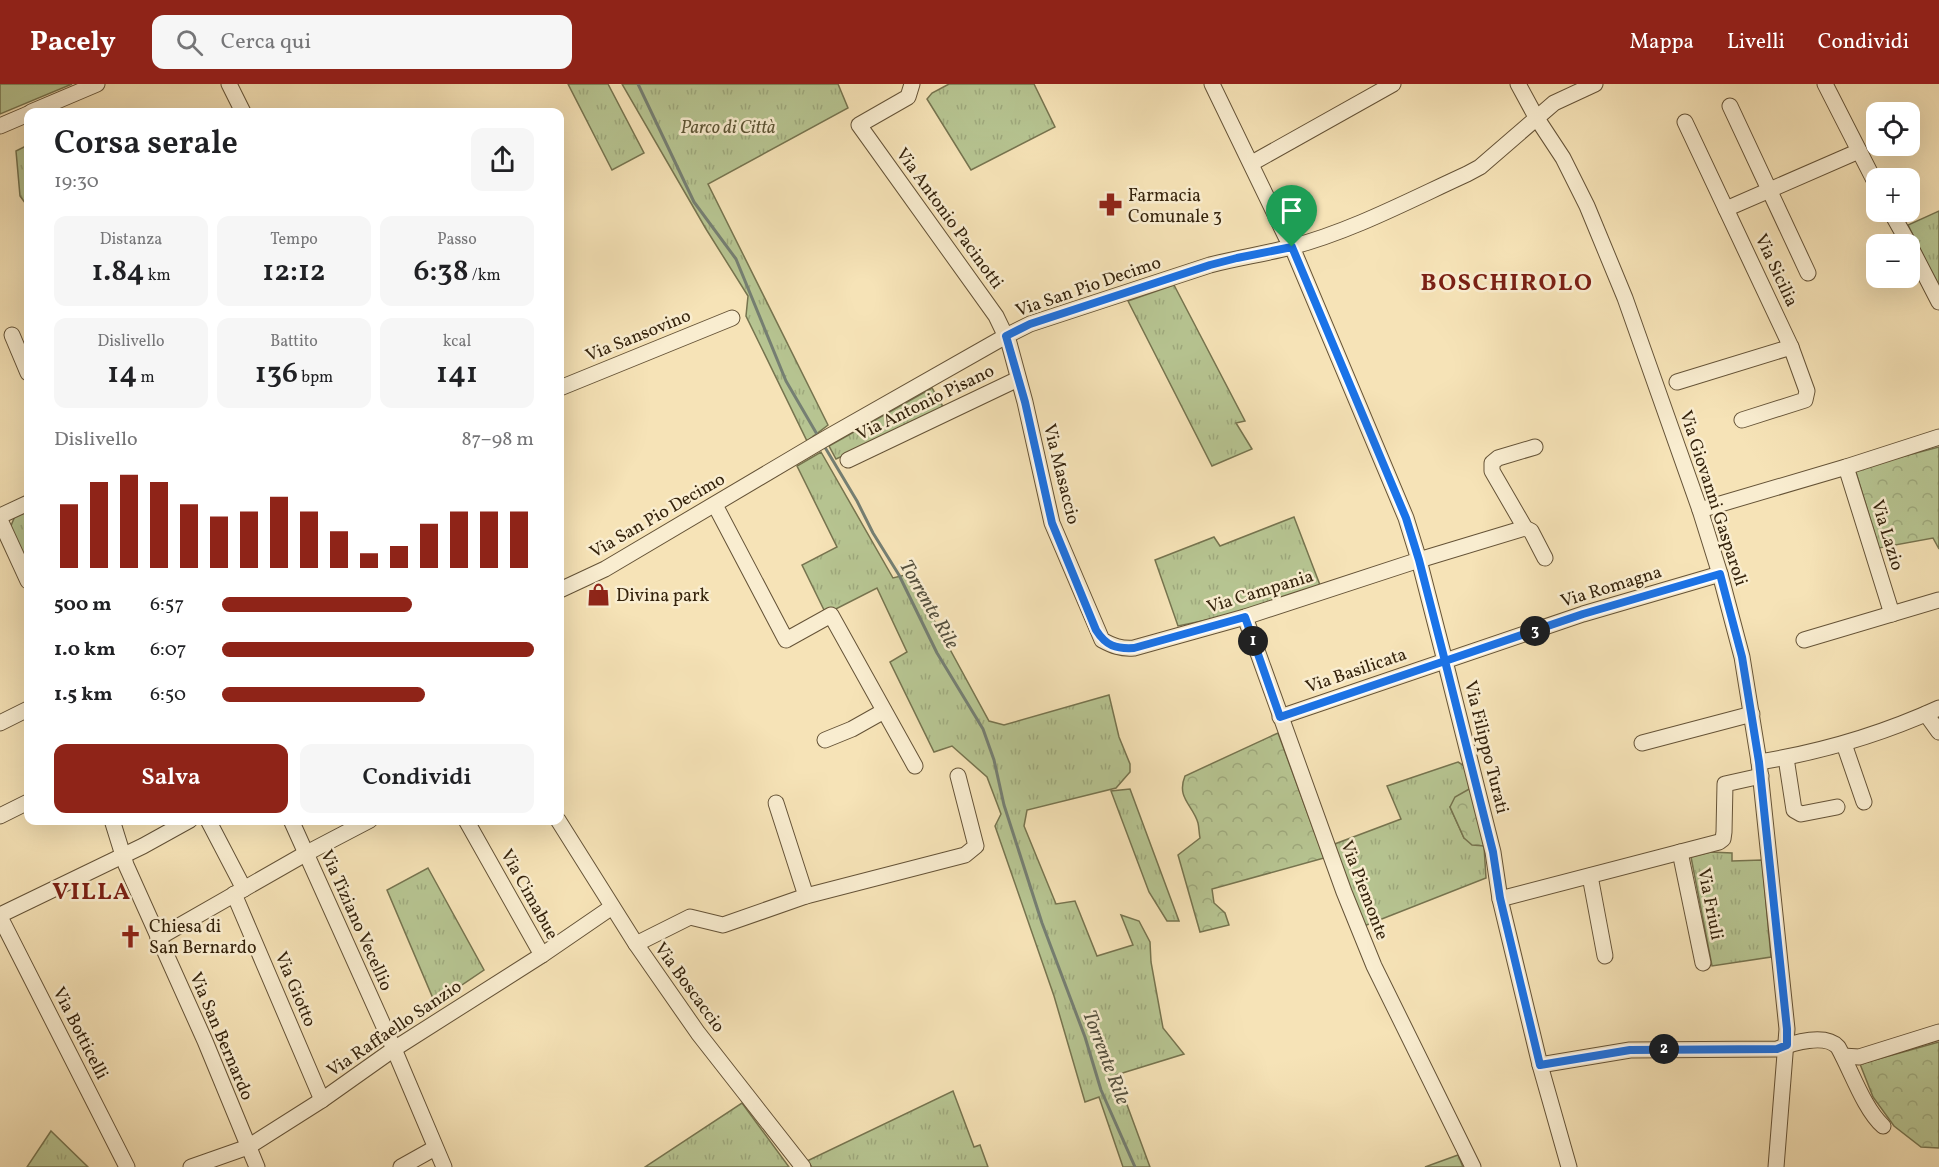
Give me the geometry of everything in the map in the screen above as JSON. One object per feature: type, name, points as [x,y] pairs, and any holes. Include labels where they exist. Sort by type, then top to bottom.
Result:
[{"type":"street","points":[[42,108],[97,84]]},
{"type":"street","points":[[229,84],[241,108]]},
{"type":"street","name":"Via Antonio Pacinotti","points":[[912,84],[908,97],[859,124],[996,316],[1006,336]]},
{"type":"street","name":"Via Filippo Turati","points":[[1212,84],[1292,247],[1406,518],[1419,560],[1493,852],[1500,898],[1540,1065],[1569,1167]]},
{"type":"street","points":[[1252,163],[1393,84]]},
{"type":"street","name":"Via Giovanni Gasparoli","points":[[1518,84],[1563,158],[1591,215],[1625,298],[1700,510],[1742,657],[1760,769],[1787,1029],[1776,1167]]},
{"type":"street","name":"Via San Pio Decimo","points":[[564,588],[605,569],[807,449],[1030,324],[1210,265],[1292,247],[1368,219],[1467,174],[1492,158],[1554,103],[1595,84]]},
{"type":"street","points":[[1826,84],[1868,168]]},
{"type":"street","name":"Via Sicilia","points":[[1730,106],[1808,273]]},
{"type":"street","points":[[0,126],[24,116]]},
{"type":"street","name":"Via Sicilia","points":[[1685,122],[1791,347],[1807,391],[1805,400],[1743,420]]},
{"type":"street","points":[[1726,209],[1859,151]]},
{"type":"street","points":[[1920,266],[1939,302]]},
{"type":"street","name":"Via Sansovino","points":[[564,386],[732,318]]},
{"type":"street","points":[[12,335],[24,364]]},
{"type":"street","name":"Via Masaccio","points":[[1006,336],[1052,523],[1096,630],[1102,640],[1111,645]]},
{"type":"street","points":[[1677,382],[1791,347]]},
{"type":"street","name":"Via Antonio Pisano","points":[[848,460],[1018,379]]},
{"type":"street","points":[[1700,510],[1939,437]]},
{"type":"street","points":[[1535,447],[1498,458],[1492,463],[1492,471],[1525,528],[1531,531],[1545,558]]},
{"type":"street","name":"Via Lazio","points":[[1846,467],[1892,614]]},
{"type":"street","points":[[24,505],[0,518],[24,572]]},
{"type":"street","points":[[715,505],[786,640],[831,615],[915,766]]},
{"type":"street","name":"Via Campania","points":[[1111,645],[1122,649],[1134,648],[1245,617],[1525,528]]},
{"type":"street","name":"Via Romagna","points":[[1445,661],[1583,614],[1720,574]]},
{"type":"street","points":[[1804,640],[1939,600]]},
{"type":"street","name":"Via Piemonte","points":[[1245,617],[1344,892],[1374,966],[1473,1167]]},
{"type":"street","name":"Via Basilicata","points":[[1280,717],[1445,661]]},
{"type":"street","points":[[0,723],[24,711]]},
{"type":"street","points":[[825,740],[852,729],[884,711]]},
{"type":"street","points":[[1760,769],[1786,758],[1844,744],[1932,711],[1939,732]]},
{"type":"street","points":[[1642,743],[1752,714]]},
{"type":"street","points":[[1844,744],[1863,802]]},
{"type":"street","points":[[1786,758],[1794,810],[1801,814],[1837,807]]},
{"type":"street","name":"Via Friuli","points":[[1500,898],[1719,842],[1723,839],[1725,784],[1760,769]]},
{"type":"street","points":[[636,944],[690,917],[723,925],[806,896],[965,855],[976,846],[958,776]]},
{"type":"street","points":[[776,803],[806,896]]},
{"type":"street","points":[[0,816],[24,804]]},
{"type":"street","name":"Via San Bernardo","points":[[114,825],[123,855],[205,1041],[257,1167]]},
{"type":"street","points":[[0,916],[181,825]]},
{"type":"street","name":"Via Giotto","points":[[210,825],[322,1100]]},
{"type":"street","name":"Via Tiziano Vecellio","points":[[293,825],[394,1049],[444,1167]]},
{"type":"street","points":[[158,938],[360,825]]},
{"type":"street","name":"Via Cimabue","points":[[469,825],[542,956]]},
{"type":"street","name":"Via Boscaccio","points":[[561,825],[636,944],[698,1033],[802,1167]]},
{"type":"street","name":"Via Friuli","points":[[1680,852],[1703,963]]},
{"type":"street","points":[[1590,876],[1605,956]]},
{"type":"street","name":"Via Raffaello Sanzio","points":[[191,1167],[248,1147],[322,1100],[394,1049],[542,956],[612,906]]},
{"type":"street","name":"Via Botticelli","points":[[0,916],[127,1167]]},
{"type":"street","points":[[1843,1056],[1859,1057],[1939,1032]]},
{"type":"street","points":[[1540,1065],[1630,1050],[1777,1049],[1796,1042],[1826,1040],[1834,1042],[1868,1107],[1883,1126]]},
{"type":"street","points":[[401,1167],[435,1148]]},
{"type":"green space","points":[[0,84],[72,84],[0,114]]},
{"type":"green space","points":[[568,84],[608,84],[644,153],[612,170]]},
{"type":"green space","name":"Parco di Città","points":[[622,84],[838,84],[848,108],[708,184],[828,425],[807,441],[746,316],[748,296],[706,229]]},
{"type":"green space","points":[[949,84],[1034,84],[1055,127],[971,170],[927,99],[932,93]]},
{"type":"green space","points":[[24,147],[24,202],[20,196],[16,151]]},
{"type":"green space","points":[[1939,211],[1939,288],[1920,249],[1920,234],[1912,234],[1908,225],[1920,222],[1920,220]]},
{"type":"green space","points":[[1174,285],[1245,421],[1236,423],[1252,449],[1212,466],[1128,301]]},
{"type":"green space","points":[[932,388],[945,410],[836,459],[829,446]]},
{"type":"green space","points":[[1939,447],[1939,549],[1933,538],[1879,548],[1855,469]]},
{"type":"green space","points":[[821,452],[893,578],[909,574],[989,721],[1004,725],[1109,695],[1119,737],[1130,764],[1130,772],[1116,788],[1027,810],[1024,826],[1056,904],[1075,901],[1097,956],[1133,945],[1121,915],[1139,921],[1150,942],[1151,962],[1163,1028],[1184,1054],[1116,1075],[1150,1167],[1123,1167],[1099,1097],[1085,1102],[1054,996],[995,826],[1001,814],[987,777],[952,746],[934,752],[890,662],[907,652],[877,588],[826,614],[802,565],[837,547],[797,466]]},
{"type":"green space","points":[[24,512],[24,555],[10,528],[15,516]]},
{"type":"green space","points":[[1294,517],[1320,585],[1231,615],[1178,626],[1155,560],[1214,537],[1220,546]]},
{"type":"green space","points":[[1278,733],[1324,858],[1212,889],[1214,903],[1225,913],[1229,925],[1200,932],[1178,855],[1200,838],[1196,817],[1184,796],[1185,776]]},
{"type":"green space","points":[[1458,762],[1466,767],[1471,788],[1450,807],[1464,838],[1484,846],[1486,878],[1364,926],[1332,845],[1401,819],[1387,786]]},
{"type":"green space","points":[[1471,788],[1484,846],[1472,845],[1464,838],[1450,807],[1455,797]]},
{"type":"green space","points":[[1130,789],[1179,921],[1167,921],[1149,892],[1111,791]]},
{"type":"green space","points":[[1710,852],[1732,853],[1732,861],[1762,860],[1771,957],[1712,966],[1691,857]]},
{"type":"green space","points":[[428,868],[484,970],[435,1003],[387,890]]},
{"type":"green space","points":[[1939,1042],[1939,1148],[1921,1147],[1894,1126],[1873,1097],[1860,1064]]},
{"type":"green space","points":[[953,1091],[974,1147],[980,1145],[988,1167],[812,1167],[807,1161]]},
{"type":"green space","points":[[742,1103],[789,1167],[645,1167]]},
{"type":"green space","points":[[51,1131],[88,1167],[27,1167]]},
{"type":"green space","points":[[1458,1155],[1463,1167],[1425,1167]]},
{"type":"waterway","name":"Torrente Rile","points":[[638,84],[694,202],[736,259],[786,381],[818,436]]},
{"type":"waterway","name":"Torrente Rile","points":[[823,444],[899,575],[937,653],[983,729],[994,760],[1004,805],[1042,923],[1085,1037],[1101,1090],[1135,1167]]},
{"type":"place","name":"Farmacia Comunale 3","points":[[1110,205]]},
{"type":"place","name":"Divina park","points":[[598,595]]},
{"type":"place","name":"Chiesa di San Bernardo","points":[[131,936]]},
{"type":"district","name":"BOSCHIROLO","points":[[1507,282]]},
{"type":"district","name":"VILLA","points":[[92,891]]},
{"type":"route","points":[[1292,247],[1210,265],[1030,324],[1006,336],[1025,402],[1052,523],[1102,640],[1122,649],[1134,648],[1245,617],[1280,717],[1445,661],[1493,852],[1500,898],[1540,1065],[1630,1050],[1777,1049],[1787,1045],[1759,762],[1742,657],[1720,574],[1583,614],[1445,661],[1406,518],[1292,247]]}]
